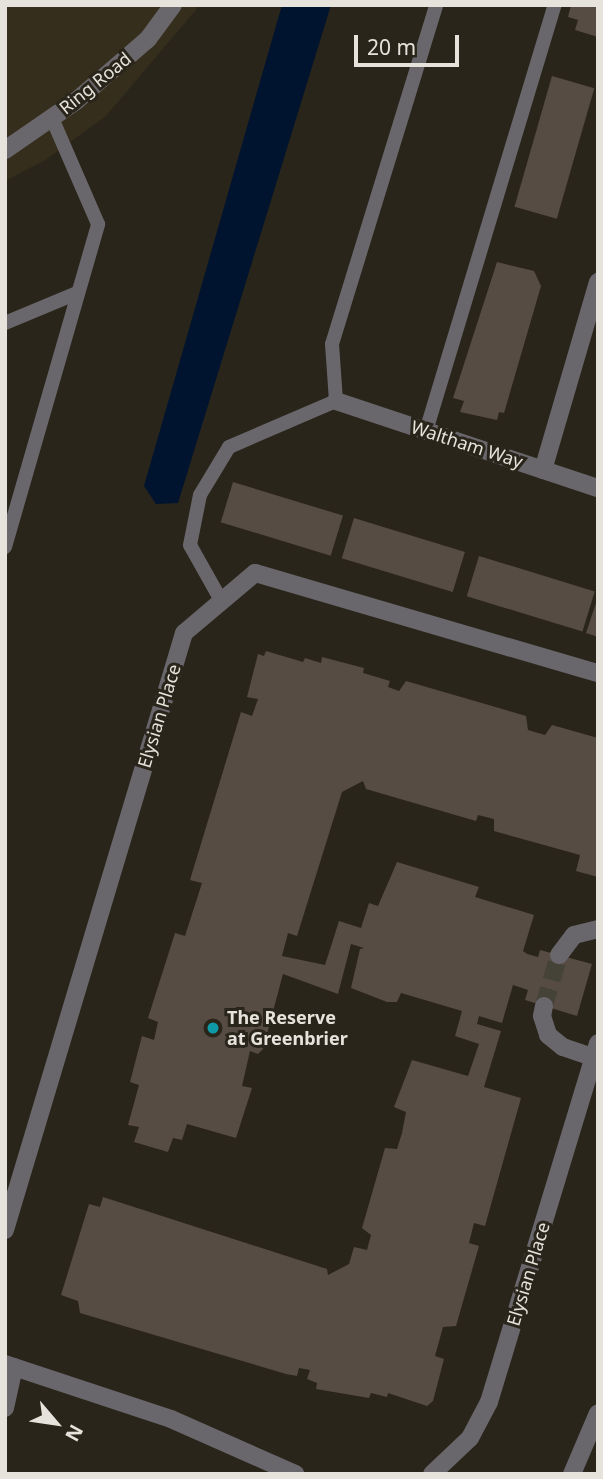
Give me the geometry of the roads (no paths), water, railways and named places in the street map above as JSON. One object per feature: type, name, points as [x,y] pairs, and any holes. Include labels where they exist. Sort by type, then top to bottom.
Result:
[{"type":"street","name":"Ring Road","points":[[5,150],[52,118],[148,39],[173,5]]},
{"type":"street","points":[[543,470],[598,282]]},
{"type":"street","name":"Waltham Way","points":[[336,401],[598,488]]},
{"type":"street","name":"Elysian Place","points":[[5,1230],[184,633],[255,573],[598,673]]},
{"type":"street","points":[[559,955],[575,935],[598,929]]},
{"type":"street","name":"Elysian Place","points":[[432,1474],[470,1438],[489,1402],[596,1053],[563,1048],[548,1035],[542,1016],[544,1006]]},
{"type":"street","points":[[5,1408],[9,1365],[172,1419],[295,1474]]},
{"type":"street","points":[[572,1474],[598,1413]]},
{"type":"lane","points":[[222,602],[190,545],[200,495],[229,447],[336,401],[332,344],[436,5]]},
{"type":"lane","points":[[426,431],[555,5]]},
{"type":"lane","points":[[5,547],[97,224],[52,118]]},
{"type":"lane","points":[[5,323],[78,293]]},
{"type":"water","points":[[282,5],[331,5],[178,503],[156,504],[144,486]]},
{"type":"tunnel","points":[[544,1006],[559,955]]},
{"type":"place","name":"The Reserve at Greenbrier","points":[[213,1028]]}]
